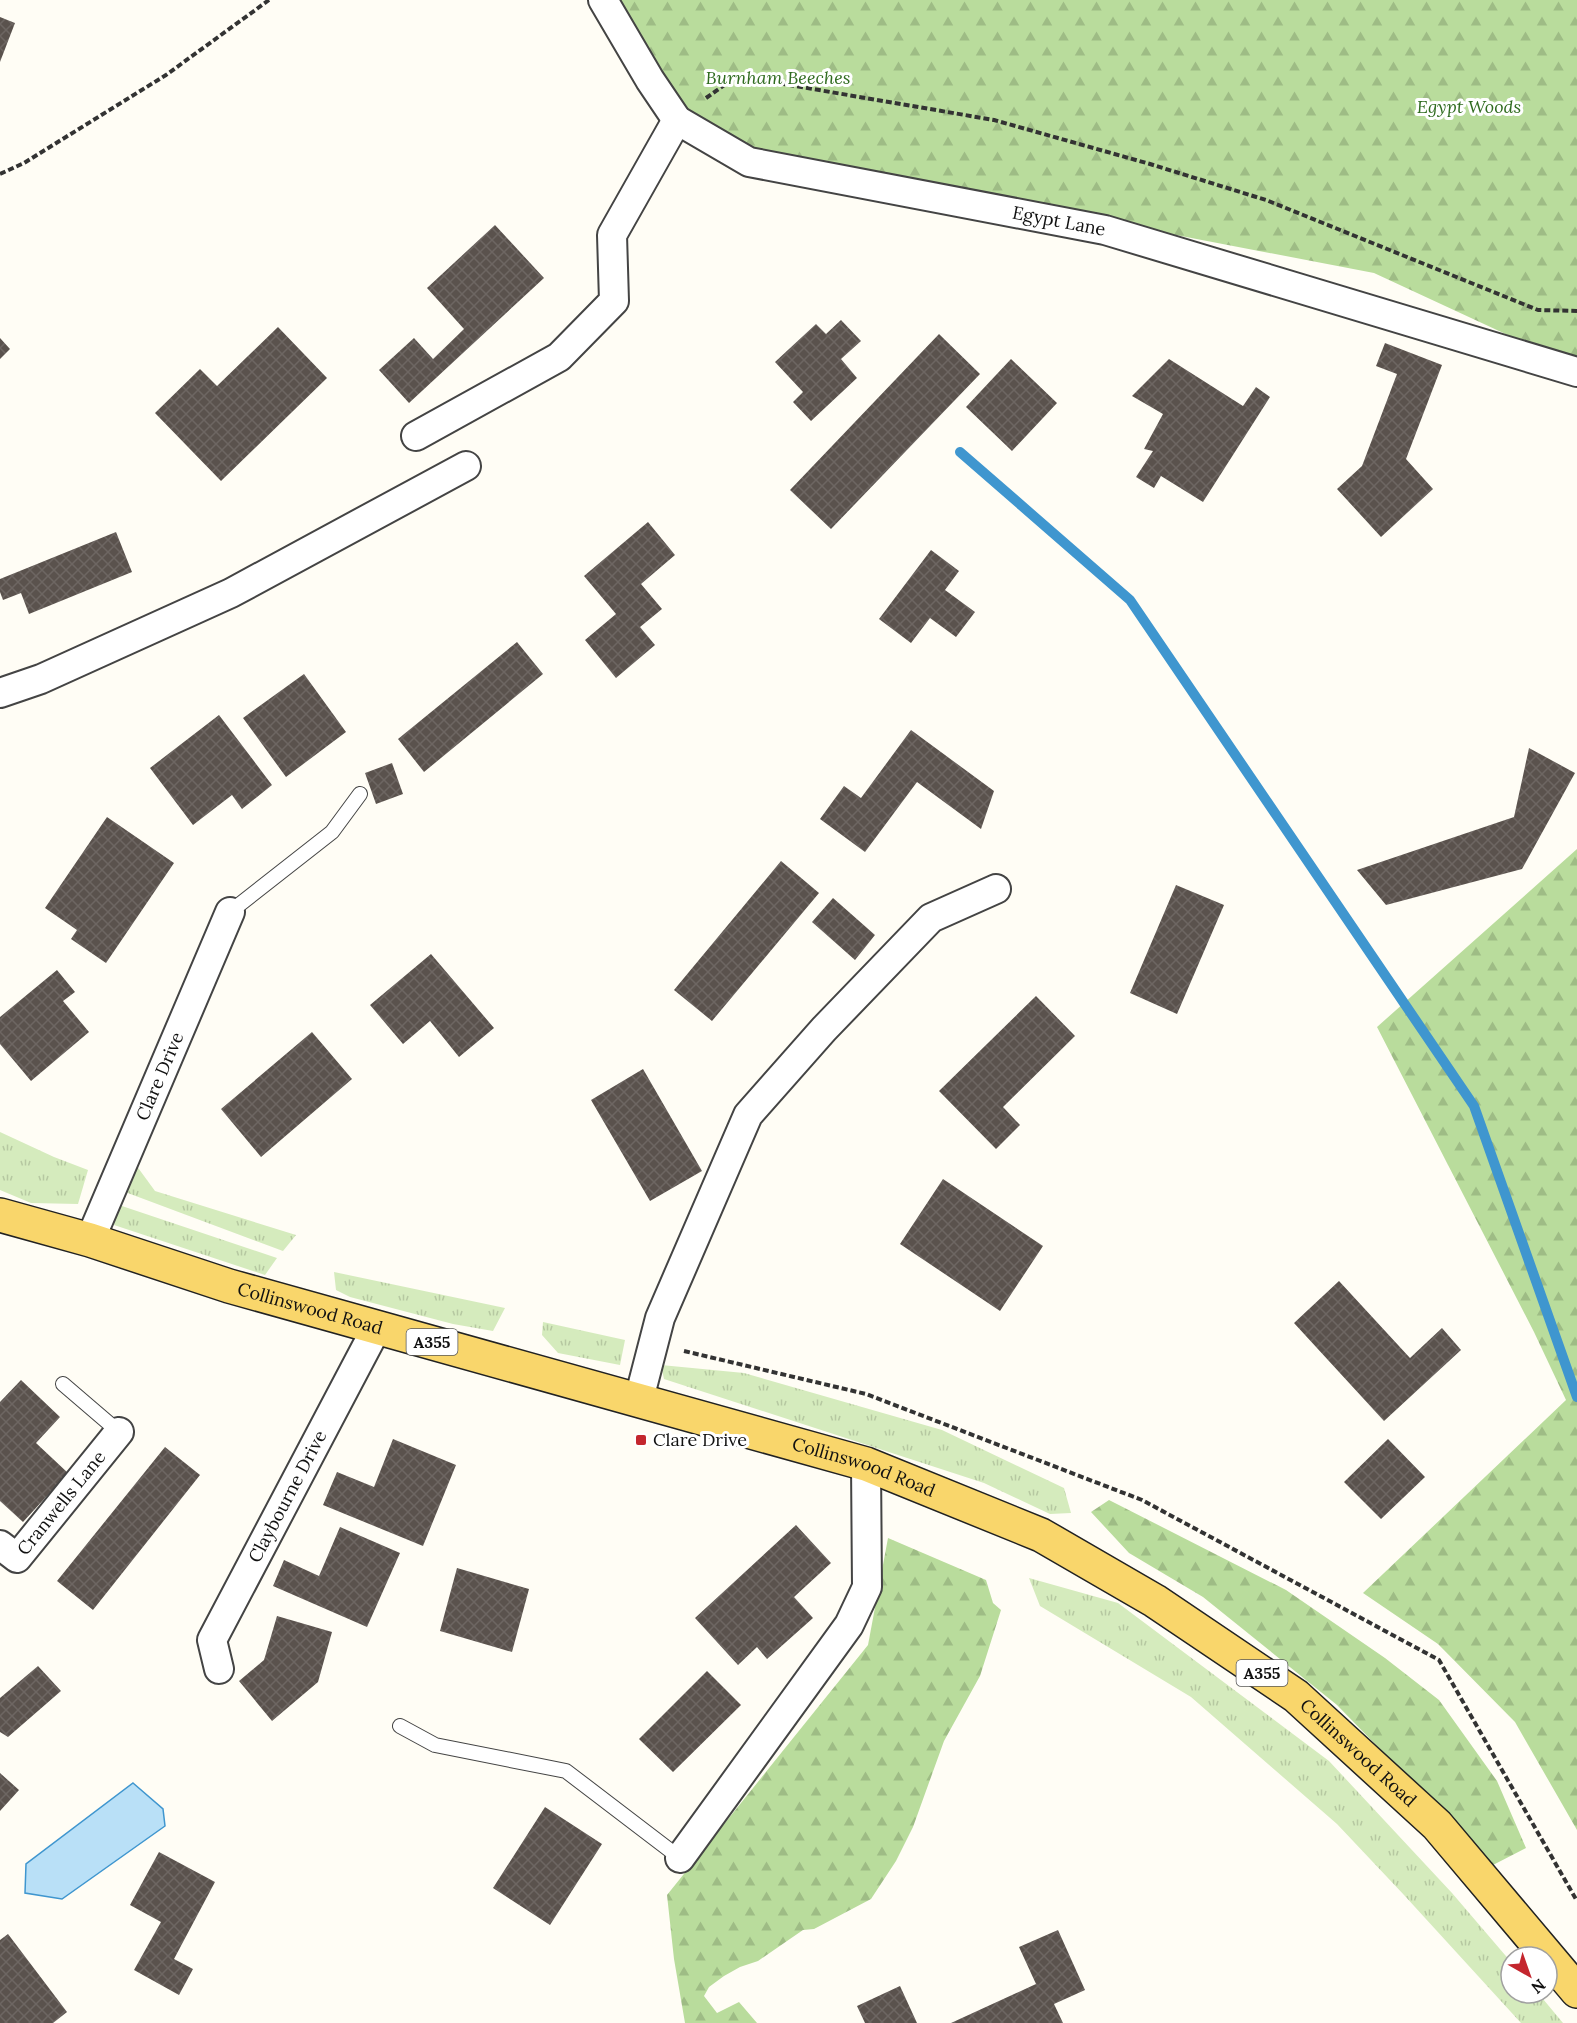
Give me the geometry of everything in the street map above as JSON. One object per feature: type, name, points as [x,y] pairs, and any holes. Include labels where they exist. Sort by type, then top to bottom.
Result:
[{"type":"main road","name":"Collinswood Road","points":[[0,1215],[90,1240],[229,1286],[866,1464],[1041,1535],[1155,1601],[1296,1696],[1437,1825],[1577,1991]]},
{"type":"street","name":"Egypt Lane","points":[[603,0],[650,80],[677,120],[749,162],[1105,230],[1577,372]]},
{"type":"street","points":[[416,436],[559,357],[614,301],[612,235],[677,120]]},
{"type":"street","points":[[0,693],[41,679],[231,593],[466,466]]},
{"type":"street","points":[[639,1399],[660,1318],[748,1115],[824,1029],[931,918],[996,889]]},
{"type":"street","name":"Clare Drive","points":[[90,1240],[230,912]]},
{"type":"street","name":"Claybourne Drive","points":[[219,1669],[212,1640],[376,1327]]},
{"type":"street","name":"Cranwells Lane","points":[[0,1545],[17,1558],[119,1432]]},
{"type":"street","points":[[680,1858],[849,1625],[867,1587],[866,1464]]},
{"type":"lane","points":[[230,912],[332,832],[360,794]]},
{"type":"lane","points":[[63,1384],[119,1432]]},
{"type":"lane","points":[[400,1726],[435,1744],[566,1771],[680,1858]]},
{"type":"path","points":[[0,174],[24,163],[166,75],[269,0]]},
{"type":"path","points":[[677,120],[737,76],[994,120],[1150,164],[1266,200],[1538,310],[1577,311]]},
{"type":"path","points":[[653,1344],[866,1394],[1142,1500],[1439,1660],[1577,1901]]},
{"type":"green space","points":[[612,0],[1577,0],[1577,367],[1374,273],[743,150],[687,115]]},
{"type":"green space","points":[[1577,849],[1577,1830],[1515,1722],[1438,1644],[1363,1593],[1566,1400],[1534,1332],[1377,1027]]},
{"type":"green space","points":[[0,1132],[88,1170],[78,1204],[31,1203],[0,1190]]},
{"type":"green space","points":[[136,1165],[155,1191],[296,1235],[283,1251],[125,1192]]},
{"type":"green space","points":[[116,1204],[277,1258],[265,1275],[114,1225]]},
{"type":"green space","points":[[334,1272],[505,1308],[493,1331],[453,1324],[350,1297],[336,1290]]},
{"type":"green space","points":[[543,1322],[625,1340],[620,1365],[558,1353],[542,1335]]},
{"type":"green space","points":[[661,1365],[744,1373],[942,1430],[1064,1488],[1071,1513],[1050,1514],[984,1483],[664,1379]]},
{"type":"green space","points":[[1109,1500],[1286,1590],[1385,1658],[1439,1700],[1497,1781],[1526,1848],[1493,1865],[1337,1705],[1203,1597],[1129,1553],[1091,1512]]},
{"type":"green space","points":[[888,1538],[986,1580],[993,1603],[1001,1610],[980,1676],[944,1741],[913,1827],[896,1861],[871,1899],[814,1929],[803,1930],[758,1961],[740,1967],[709,1987],[704,1996],[717,2013],[739,2002],[757,2023],[685,2023],[674,1959],[667,1895],[868,1645]]},
{"type":"green space","points":[[1029,1578],[1118,1603],[1329,1761],[1452,1893],[1499,1948],[1499,1999],[1337,1824],[1191,1697],[1040,1606]]},
{"type":"green space","points":[[1505,2005],[1548,2005],[1563,2023],[1521,2023]]},
{"type":"water","points":[[133,1783],[163,1809],[165,1826],[62,1899],[25,1893],[26,1864]]},
{"type":"building","points":[[0,17],[15,23],[0,62]]},
{"type":"building","points":[[495,225],[544,278],[409,403],[379,370],[414,338],[433,359],[464,329],[427,288]]},
{"type":"building","points":[[841,320],[861,341],[841,359],[857,378],[811,421],[793,402],[803,392],[775,362],[816,324],[826,334]]},
{"type":"building","points":[[278,327],[327,378],[221,481],[155,413],[200,369],[217,386]]},
{"type":"building","points":[[939,334],[980,374],[831,529],[790,490]]},
{"type":"building","points":[[0,338],[10,349],[0,359]]},
{"type":"building","points":[[1385,343],[1442,365],[1406,459],[1433,489],[1381,537],[1337,489],[1362,466],[1397,374],[1376,366]]},
{"type":"building","points":[[1011,359],[1057,403],[1012,451],[966,407]]},
{"type":"building","points":[[1169,359],[1243,406],[1256,387],[1270,397],[1203,502],[1161,476],[1154,488],[1136,477],[1153,451],[1144,449],[1163,414],[1132,396]]},
{"type":"building","points":[[648,522],[675,555],[641,584],[662,609],[640,627],[655,645],[616,678],[585,640],[616,614],[584,576]]},
{"type":"building","points":[[116,532],[132,572],[29,614],[21,593],[3,600],[0,592],[0,579]]},
{"type":"building","points":[[931,550],[959,571],[945,590],[975,612],[956,637],[930,618],[911,643],[879,619]]},
{"type":"building","points":[[517,642],[543,674],[424,772],[398,739]]},
{"type":"building","points":[[304,674],[346,732],[286,777],[243,718]]},
{"type":"building","points":[[219,715],[272,785],[242,809],[232,795],[193,825],[150,768]]},
{"type":"building","points":[[911,730],[994,791],[981,829],[917,782],[865,852],[820,819],[844,786],[861,798]]},
{"type":"building","points":[[1529,748],[1575,773],[1522,869],[1386,905],[1357,870],[1514,817]]},
{"type":"building","points":[[392,763],[403,794],[376,804],[365,773]]},
{"type":"building","points":[[107,817],[174,863],[106,963],[71,939],[77,930],[45,908]]},
{"type":"building","points":[[781,861],[819,893],[712,1021],[674,990]]},
{"type":"building","points":[[1176,885],[1224,905],[1177,1014],[1130,993]]},
{"type":"building","points":[[833,898],[875,935],[855,960],[812,922]]},
{"type":"building","points":[[431,954],[494,1028],[459,1057],[430,1021],[403,1044],[370,1005]]},
{"type":"building","points":[[57,970],[75,992],[63,1001],[89,1032],[31,1081],[0,1044],[0,1017]]},
{"type":"building","points":[[1036,996],[1075,1036],[1003,1107],[1020,1125],[996,1149],[939,1091]]},
{"type":"building","points":[[312,1032],[352,1079],[261,1157],[221,1109]]},
{"type":"building","points":[[643,1069],[702,1171],[650,1201],[591,1100]]},
{"type":"building","points":[[943,1179],[1043,1246],[1000,1311],[900,1244]]},
{"type":"building","points":[[1339,1281],[1410,1358],[1442,1328],[1461,1350],[1384,1421],[1294,1323]]},
{"type":"building","points":[[21,1380],[60,1417],[36,1443],[68,1473],[23,1522],[0,1501],[0,1402]]},
{"type":"building","points":[[393,1439],[456,1465],[423,1546],[323,1505],[337,1472],[374,1487]]},
{"type":"building","points":[[1388,1439],[1425,1477],[1381,1519],[1344,1482]]},
{"type":"building","points":[[165,1447],[200,1475],[93,1610],[57,1581]]},
{"type":"building","points":[[796,1525],[831,1563],[794,1597],[813,1618],[767,1659],[757,1647],[738,1665],[695,1618]]},
{"type":"building","points":[[340,1527],[400,1553],[367,1627],[273,1586],[284,1560],[319,1576]]},
{"type":"building","points":[[457,1568],[529,1589],[512,1652],[440,1631]]},
{"type":"building","points":[[277,1616],[332,1632],[318,1682],[272,1721],[239,1681],[264,1660]]},
{"type":"building","points":[[38,1666],[61,1691],[8,1737],[0,1732],[0,1698]]},
{"type":"building","points":[[707,1671],[741,1705],[673,1772],[639,1739]]},
{"type":"building","points":[[0,1773],[19,1790],[0,1811]]},
{"type":"building","points":[[545,1807],[602,1844],[550,1925],[493,1888]]},
{"type":"building","points":[[159,1852],[215,1882],[174,1959],[193,1969],[179,1995],[134,1970],[161,1922],[130,1905]]},
{"type":"building","points":[[1058,1930],[1085,1990],[1054,2004],[1063,2023],[951,2023],[1036,1984],[1019,1947]]},
{"type":"building","points":[[8,1934],[67,2012],[53,2023],[0,2023],[0,1940]]},
{"type":"building","points":[[900,1986],[917,2023],[865,2023],[857,2006]]},
{"type":"waterway","points":[[960,452],[1130,600],[1474,1106],[1577,1397]]},
{"type":"place","name":"Clare Drive","points":[[641,1440]]},
{"type":"park label","name":"Burnham Beeches","points":[[778,78]]},
{"type":"park label","name":"Egypt Woods","points":[[1469,107]]}]
